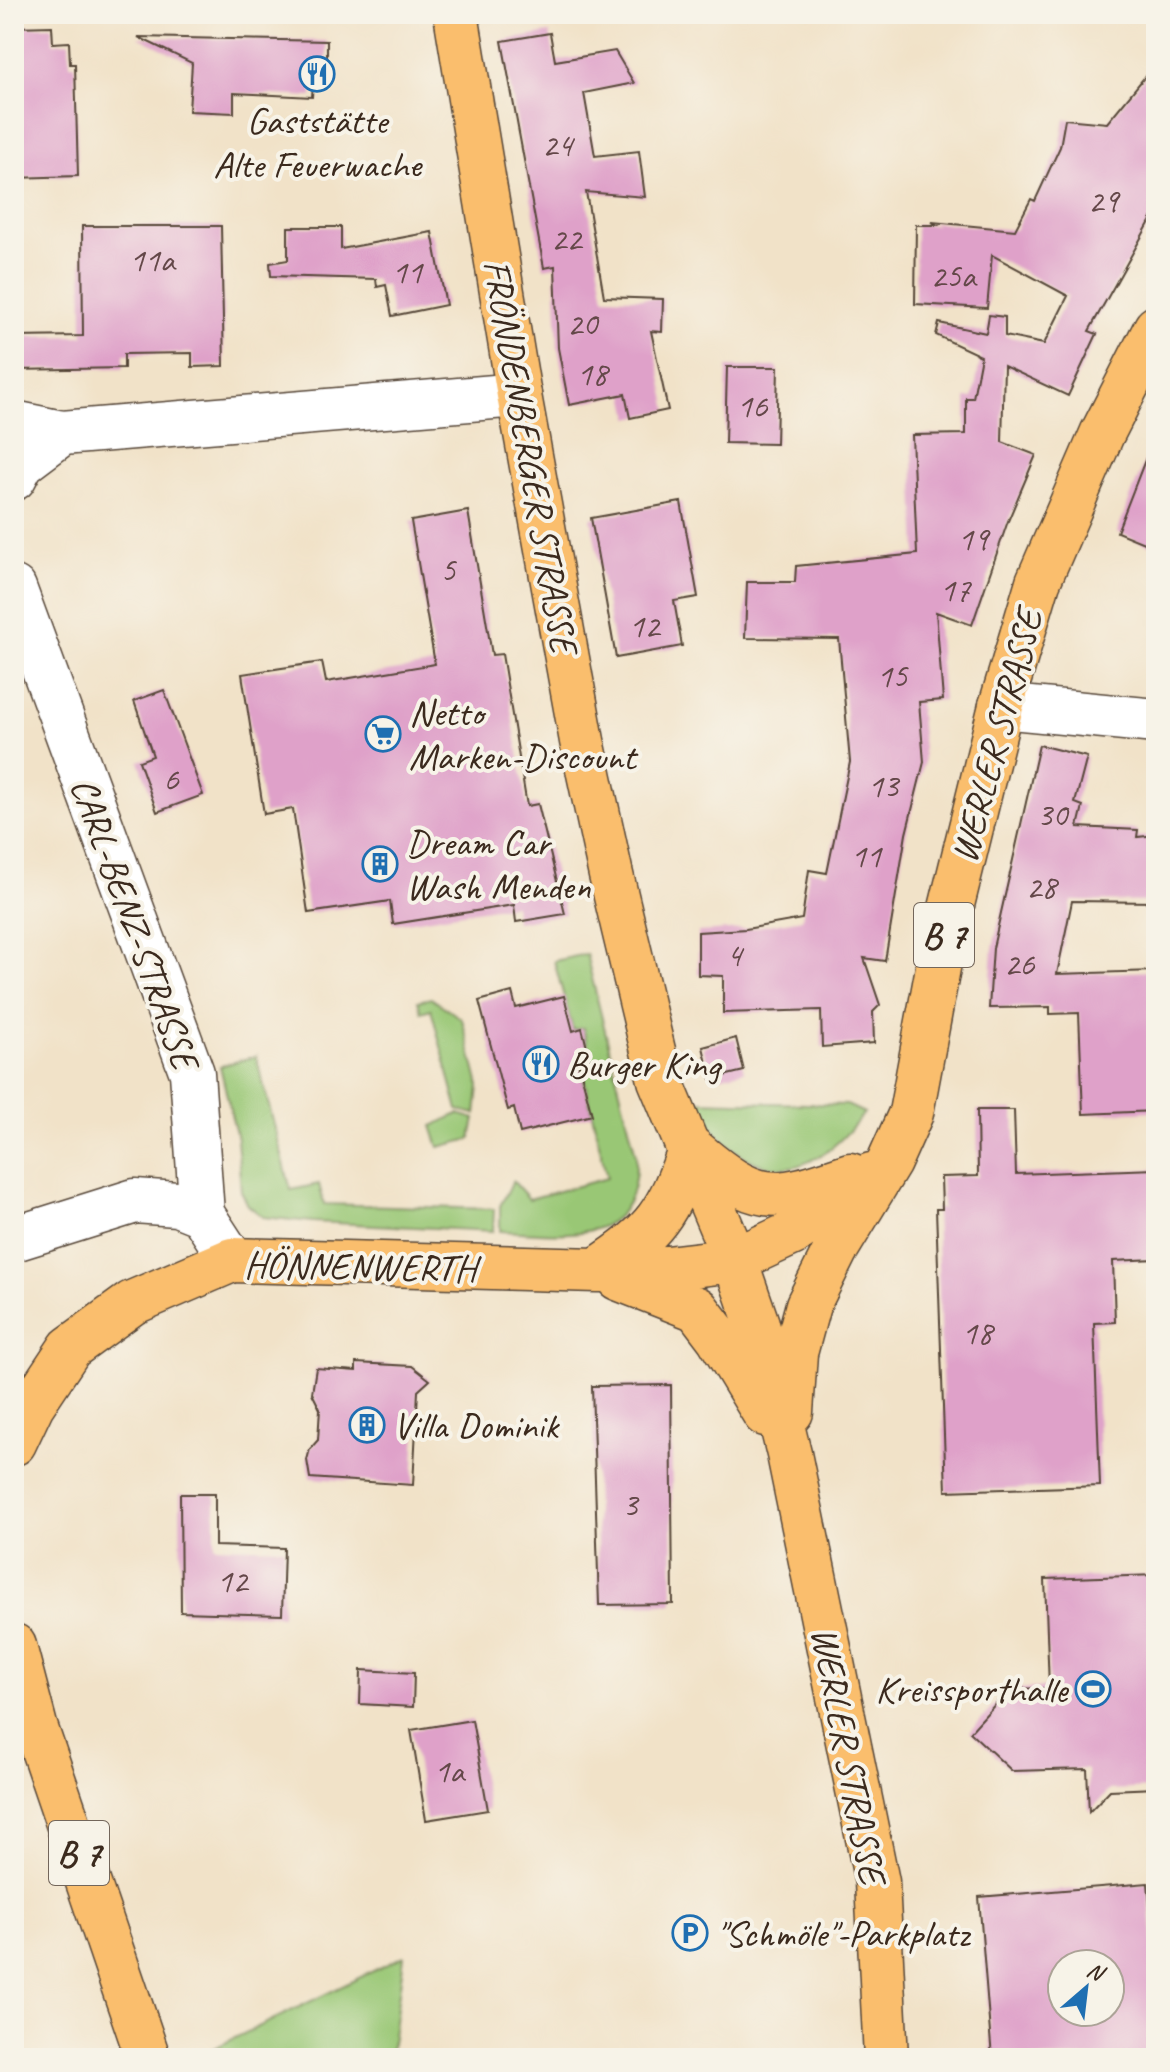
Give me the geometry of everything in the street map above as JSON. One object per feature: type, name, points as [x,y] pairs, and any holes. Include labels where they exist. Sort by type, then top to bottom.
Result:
[{"type":"main road","name":"FRÖNDENBERGER STRASSE","points":[[456,14],[519,395],[582,741],[611,875],[660,1080],[691,1148],[735,1260]]},
{"type":"main road","name":"WERLER STRASSE","points":[[789,1454],[795,1353],[808,1305],[836,1249],[889,1162],[911,1113],[943,941],[1001,706],[1038,582],[1102,434],[1156,328]]},
{"type":"main road","points":[[597,1270],[654,1227],[674,1195],[691,1148],[739,1185],[773,1195],[792,1194],[889,1162]]},
{"type":"main road","name":"WERLER STRASSE","points":[[886,2058],[877,1882],[789,1454],[757,1324],[735,1260],[793,1233],[889,1162]]},
{"type":"main road","name":"HÖNNENWERTH","points":[[14,1443],[32,1405],[70,1348],[132,1303],[232,1260],[597,1270],[667,1268],[735,1260]]},
{"type":"main road","points":[[597,1270],[697,1309],[719,1338],[789,1454]]},
{"type":"main road","name":"B 7","points":[[14,1646],[35,1726],[148,2058]]},
{"type":"street","points":[[14,423],[62,433],[519,395]]},
{"type":"street","points":[[14,478],[22,463],[62,433]]},
{"type":"street","name":"CARL-BENZ-STRASSE","points":[[14,588],[192,1073],[202,1214],[232,1260]]},
{"type":"street","points":[[1001,706],[1156,721]]},
{"type":"street","name":"HÖNNENWERTH","points":[[14,1239],[135,1201],[177,1204],[202,1214]]},
{"type":"green space","points":[[586,954],[636,1155],[634,1186],[626,1207],[612,1221],[594,1229],[573,1233],[500,1231],[500,1206],[513,1181],[529,1199],[607,1178],[581,1066],[592,1063],[583,1028],[573,1030],[554,961]]},
{"type":"green space","points":[[431,998],[462,1019],[479,1086],[476,1114],[458,1110],[431,1009],[421,1012],[418,1001]]},
{"type":"green space","points":[[256,1056],[291,1190],[319,1184],[324,1204],[494,1209],[493,1231],[263,1217],[248,1205],[241,1191],[237,1139],[220,1066]]},
{"type":"green space","points":[[697,1101],[847,1105],[864,1113],[820,1156],[803,1164],[767,1166],[748,1159],[719,1136]]},
{"type":"green space","points":[[458,1114],[475,1119],[471,1139],[439,1147],[432,1126]]},
{"type":"green space","points":[[404,1956],[390,2058],[196,2058],[196,2057]]},
{"type":"building","points":[[52,26],[53,43],[69,42],[70,64],[75,64],[78,176],[14,178],[14,27]]},
{"type":"building","points":[[550,33],[555,61],[615,51],[634,83],[584,93],[595,156],[639,151],[645,197],[586,192],[604,297],[663,299],[662,332],[651,331],[668,410],[630,418],[625,394],[569,405],[558,348],[555,266],[544,268],[502,41]]},
{"type":"building","points":[[138,37],[327,41],[327,83],[313,82],[312,97],[234,93],[234,113],[189,111],[192,63]]},
{"type":"building","points":[[1156,63],[1156,211],[1089,331],[1097,334],[1068,396],[1004,366],[1002,442],[1036,455],[1008,521],[972,625],[936,612],[943,700],[919,702],[924,762],[906,834],[885,961],[864,958],[880,1005],[873,1012],[874,1043],[822,1047],[821,1010],[723,1013],[723,976],[698,975],[698,932],[746,929],[802,919],[809,870],[827,873],[850,762],[839,639],[745,638],[747,582],[795,582],[796,566],[917,554],[912,435],[966,434],[966,398],[973,398],[981,356],[936,335],[939,323],[986,333],[989,315],[1005,317],[1005,336],[1044,344],[1068,296],[992,255],[987,308],[915,304],[916,225],[937,225],[932,222],[1015,230],[1031,199],[1035,201],[1060,147],[1065,119],[1107,123]]},
{"type":"building","points":[[82,226],[221,226],[224,366],[192,367],[192,353],[124,354],[124,368],[14,370],[14,337],[83,336]]},
{"type":"building","points":[[288,227],[341,227],[341,249],[432,232],[446,305],[392,316],[386,285],[377,287],[376,279],[271,276],[270,263],[288,260]]},
{"type":"building","points":[[727,367],[778,367],[776,444],[725,443]]},
{"type":"building","points":[[1156,437],[1156,548],[1117,532]]},
{"type":"building","points":[[681,502],[698,597],[674,601],[682,646],[616,658],[591,518]]},
{"type":"building","points":[[468,511],[492,655],[502,654],[527,806],[538,804],[565,914],[516,922],[514,905],[393,924],[390,901],[308,913],[293,809],[264,814],[242,674],[322,662],[326,682],[435,664],[411,521]]},
{"type":"building","points":[[164,690],[203,795],[157,812],[139,761],[153,756],[134,701]]},
{"type":"building","points":[[1039,745],[1087,757],[1075,803],[1083,806],[1078,827],[1138,830],[1137,837],[1156,835],[1156,902],[1072,901],[1057,974],[1156,971],[1156,1111],[1083,1114],[1079,1013],[1050,1014],[1050,1007],[989,1008],[993,948]]},
{"type":"building","name":"Burger King","points":[[512,992],[516,1008],[564,996],[573,1031],[582,1028],[591,1063],[579,1065],[592,1115],[520,1133],[514,1108],[508,1110],[479,1001]]},
{"type":"building","points":[[736,1038],[744,1071],[711,1079],[703,1047]]},
{"type":"building","points":[[977,1110],[1014,1110],[1016,1174],[1156,1169],[1156,1259],[1113,1261],[1115,1322],[1094,1323],[1100,1486],[946,1491],[936,1209],[942,1209],[941,1177],[978,1176]]},
{"type":"building","name":"Villa Dominik","points":[[356,1363],[412,1366],[430,1380],[418,1391],[413,1485],[310,1478],[307,1460],[310,1449],[318,1440],[320,1409],[312,1393],[316,1368],[356,1371]]},
{"type":"building","points":[[671,1385],[673,1604],[599,1605],[592,1386]]},
{"type":"building","points":[[180,1494],[215,1494],[215,1546],[284,1548],[282,1615],[181,1612]]},
{"type":"building","name":"Kreissporthalle","points":[[1156,1575],[1156,1788],[1110,1790],[1089,1812],[1087,1769],[1012,1771],[970,1732],[1009,1689],[1049,1688],[1045,1579]]},
{"type":"building","points":[[361,1670],[414,1673],[413,1707],[360,1704]]},
{"type":"building","points":[[472,1720],[488,1810],[426,1820],[411,1730]]},
{"type":"building","points":[[1148,1883],[1156,1976],[1156,2058],[992,2058],[979,1897]]},
{"type":"place","name":"Gaststätte Alte Feuerwache","points":[[317,74]]},
{"type":"place","name":"Netto Marken-Discount","points":[[383,734]]},
{"type":"place","name":"Dream Car Wash Menden","points":[[380,864]]},
{"type":"place","name":"Burger King","points":[[541,1064]]},
{"type":"place","name":"Villa Dominik","points":[[367,1425]]},
{"type":"place","name":"Kreissporthalle","points":[[1093,1689]]},
{"type":"place","name":"\"Schmöle\"-Parkplatz","points":[[690,1933]]}]
